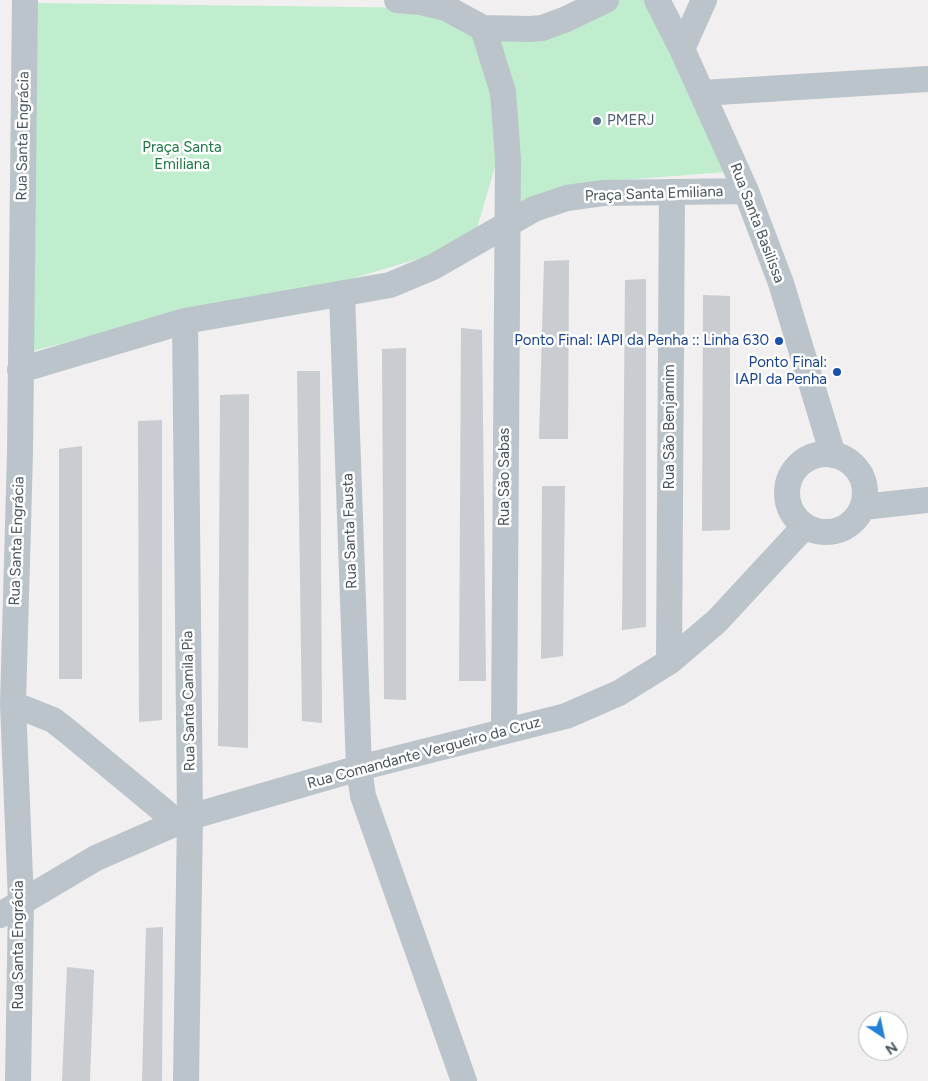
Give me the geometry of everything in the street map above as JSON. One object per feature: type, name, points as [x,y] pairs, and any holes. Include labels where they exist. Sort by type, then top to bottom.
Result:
[{"type":"street","name":"Rua Santa Engrácia","points":[[18,1081],[10,909],[13,704],[10,453],[20,370],[26,0]]},
{"type":"street","points":[[397,0],[422,2],[446,8],[483,28],[542,28],[606,0]]},
{"type":"street","name":"Rua Santa Basilissa","points":[[657,0],[682,49],[746,191],[781,283],[833,455]]},
{"type":"street","points":[[682,49],[704,0]]},
{"type":"street","points":[[483,28],[503,92],[506,119],[506,223]]},
{"type":"street","points":[[702,93],[928,79]]},
{"type":"street","name":"Praça Santa Emiliana","points":[[20,370],[185,321],[390,285],[414,277],[506,223],[534,209],[567,198],[603,193],[746,191]]},
{"type":"street","name":"Rua São Benjamim","points":[[669,662],[672,192]]},
{"type":"street","name":"Rua São Sabas","points":[[504,731],[506,223]]},
{"type":"street","name":"Rua Santa Fausta","points":[[342,294],[359,768],[363,796],[464,1081]]},
{"type":"street","name":"Rua Santa Camila Pia","points":[[185,321],[184,820],[186,1081]]},
{"type":"street","points":[[833,455],[848,461],[860,474],[865,490],[863,507],[853,521],[838,530],[822,532],[805,526],[791,510],[787,490],[795,470],[812,457],[833,455]]},
{"type":"street","points":[[863,507],[928,500]]},
{"type":"street","name":"Rua Comandante Vergueiro da Cruz","points":[[10,909],[96,858],[184,820],[359,768],[566,716],[619,693],[669,662],[717,621],[805,526]]},
{"type":"street","points":[[13,704],[39,714],[59,725],[184,820]]},
{"type":"green space","points":[[614,0],[653,0],[727,172],[596,182],[517,207],[492,30]]},
{"type":"green space","name":"Praça Santa Emiliana","points":[[35,3],[430,8],[477,32],[495,93],[497,160],[477,228],[424,257],[324,287],[237,299],[24,353]]},
{"type":"building","points":[[569,260],[568,439],[539,439],[544,261]]},
{"type":"building","points":[[646,279],[646,627],[622,630],[625,280]]},
{"type":"building","points":[[703,295],[730,296],[730,530],[702,531]]},
{"type":"building","points":[[461,328],[482,330],[486,681],[459,681]]},
{"type":"building","points":[[406,348],[406,700],[384,699],[382,349]]},
{"type":"building","points":[[297,371],[320,371],[322,723],[302,721]]},
{"type":"building","points":[[249,394],[248,748],[218,746],[220,395]]},
{"type":"building","points":[[162,420],[162,720],[139,722],[138,421]]},
{"type":"building","points":[[82,446],[82,679],[59,679],[59,449]]},
{"type":"building","points":[[542,486],[565,486],[563,656],[541,659]]},
{"type":"building","points":[[163,927],[162,1081],[142,1081],[146,928]]},
{"type":"building","points":[[67,967],[94,970],[90,1081],[62,1081]]},
{"type":"place","name":"PMERJ","points":[[597,121]]},
{"type":"place","name":"Ponto Final: IAPI da Penha :: Linha 630","points":[[779,341]]},
{"type":"place","name":"Ponto Final: IAPI da Penha","points":[[837,372]]}]
